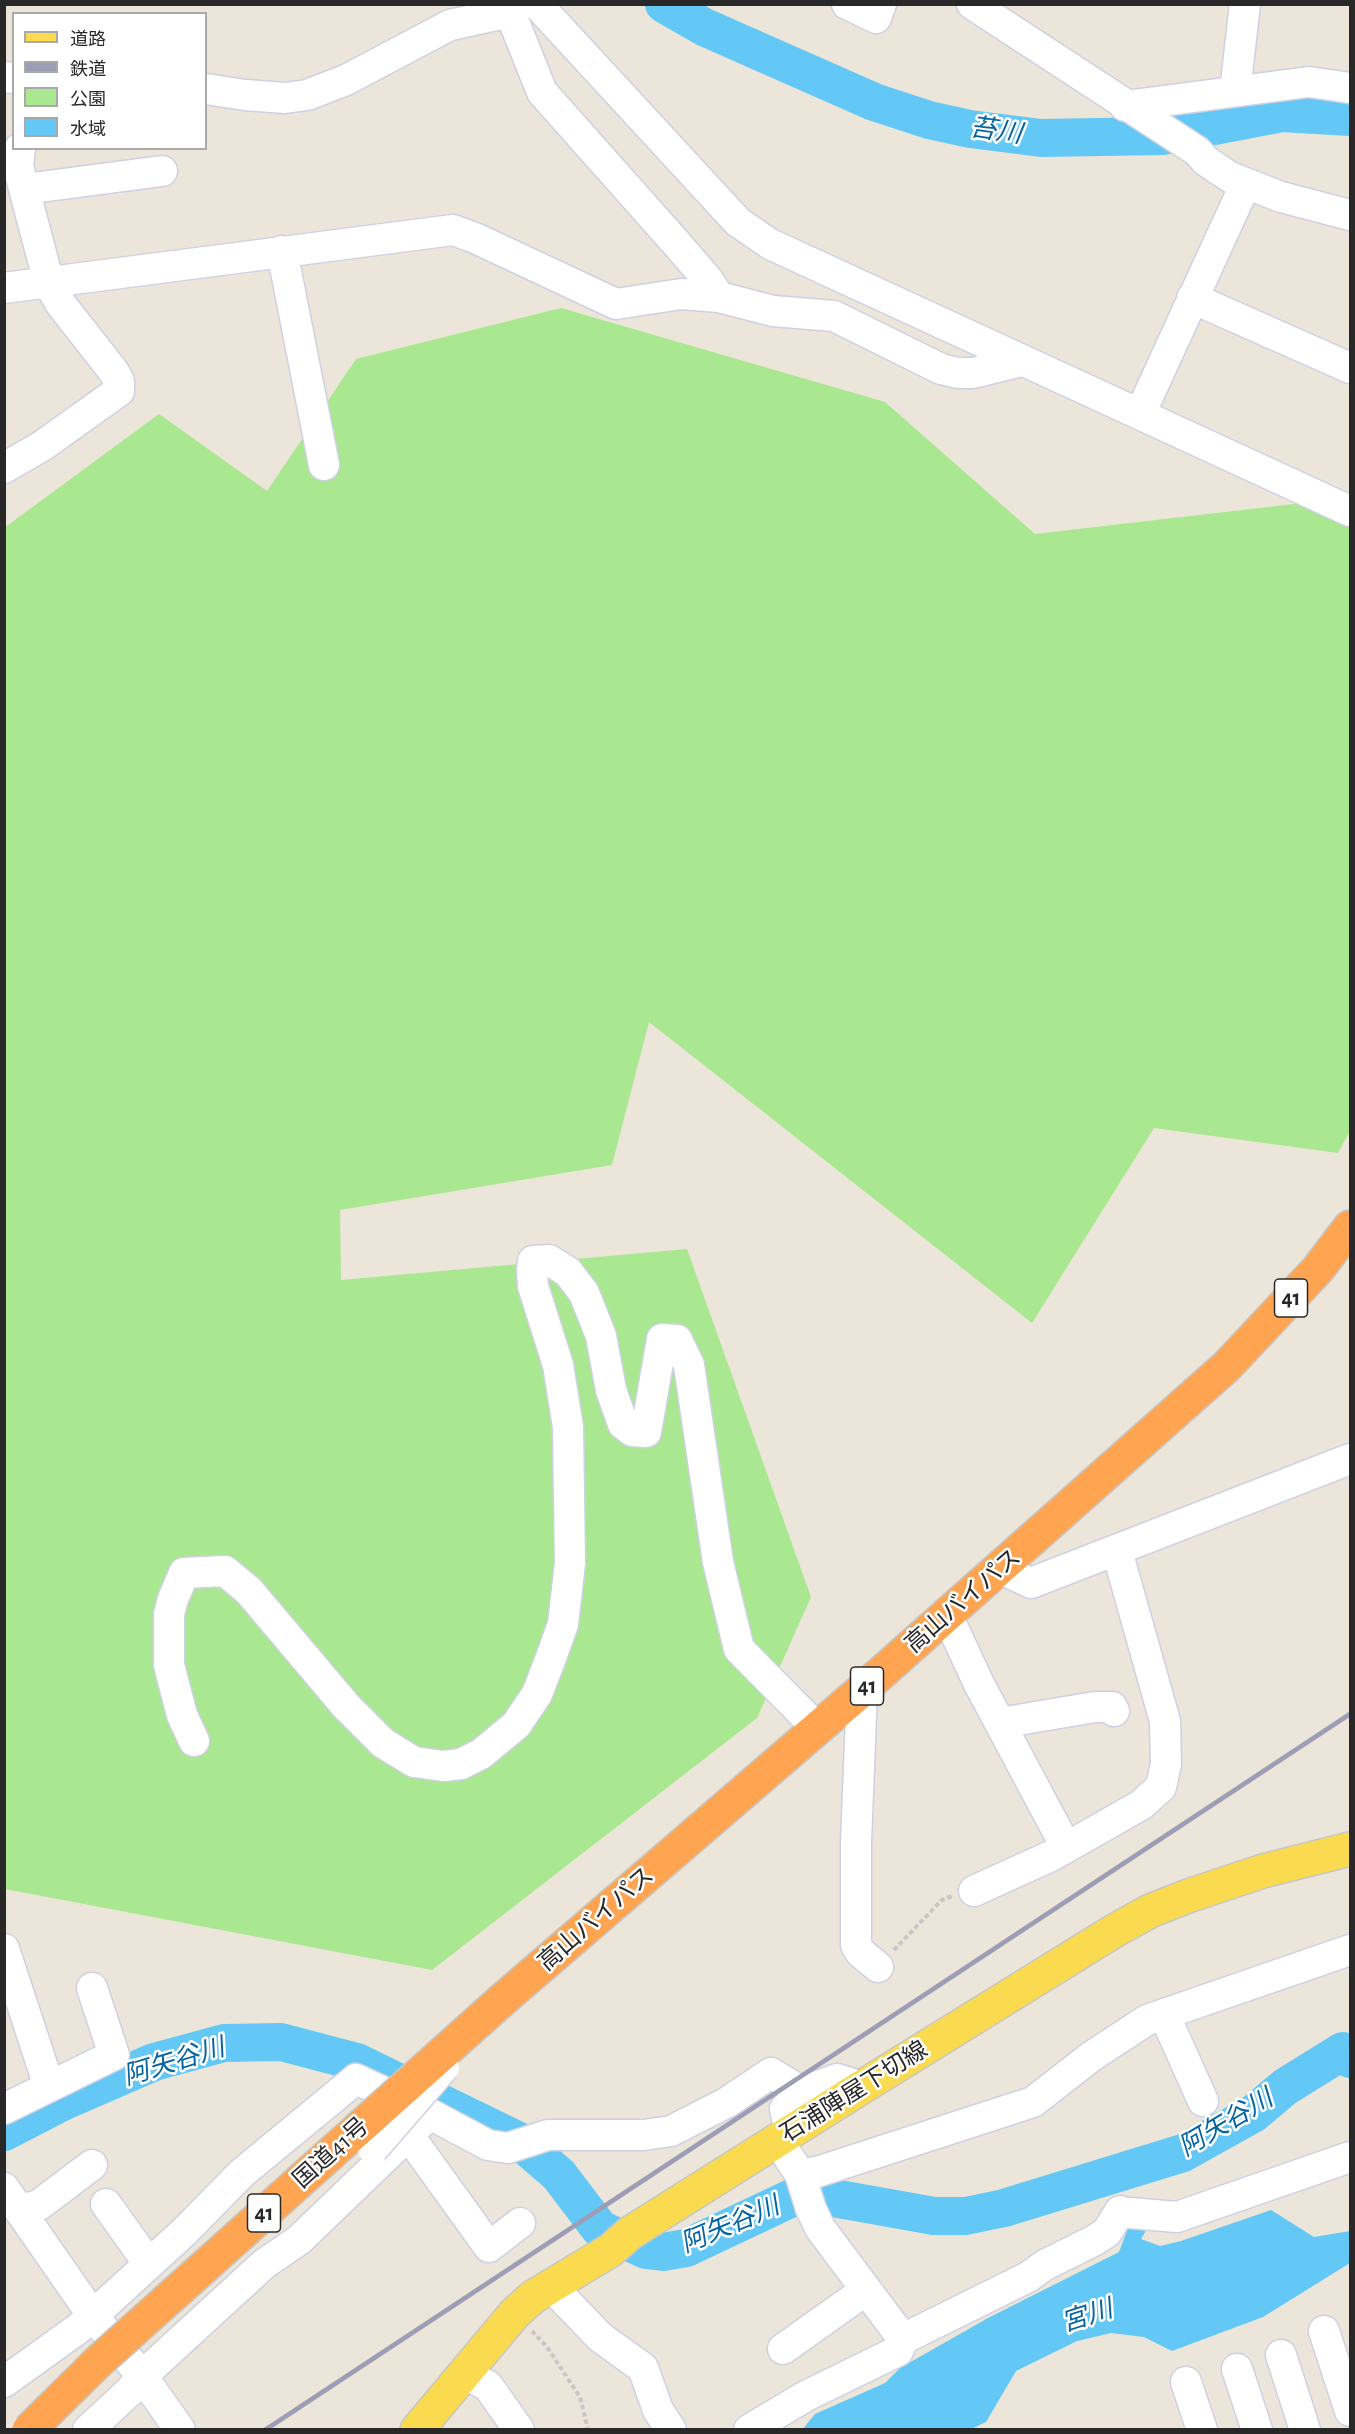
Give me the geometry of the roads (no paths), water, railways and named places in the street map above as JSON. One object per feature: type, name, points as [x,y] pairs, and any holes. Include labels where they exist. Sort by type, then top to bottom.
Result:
[{"type":"highway","name":"高山バイパス","points":[[501,2001],[862,1690],[1227,1366],[1318,1269],[1350,1227]]},
{"type":"highway","points":[[345,2113],[447,2030],[501,2001]]},
{"type":"highway","name":"国道41号","points":[[29,2430],[98,2362],[501,2001]]},
{"type":"main road","name":"石浦陣屋下切線","points":[[417,2430],[515,2313],[534,2297],[783,2136],[1150,1911],[1263,1871],[1350,1850]]},
{"type":"street","points":[[847,4],[876,18],[881,4]]},
{"type":"street","points":[[972,4],[1197,151],[1206,160],[1245,185],[1281,197],[1350,214]]},
{"type":"street","points":[[1235,91],[1245,4]]},
{"type":"street","points":[[207,89],[285,98],[307,95],[357,75],[450,25],[520,7]]},
{"type":"street","points":[[520,7],[542,92],[693,262],[719,297]]},
{"type":"street","points":[[520,7],[738,222],[770,244],[1350,511]]},
{"type":"street","points":[[1136,112],[1235,91],[1309,82],[1350,88]]},
{"type":"street","points":[[4,468],[42,446],[119,391],[119,381],[114,372],[60,303],[49,283],[18,166],[20,150]]},
{"type":"street","points":[[25,189],[162,171]]},
{"type":"street","points":[[1140,414],[1245,185]]},
{"type":"street","points":[[4,288],[453,230],[475,238],[616,304],[681,294],[719,297],[773,311],[834,316],[941,369],[958,373],[973,373],[1022,361]]},
{"type":"street","points":[[282,251],[324,465]]},
{"type":"street","points":[[1192,298],[1350,368]]},
{"type":"street","points":[[194,1741],[182,1716],[169,1665],[169,1614],[172,1599],[184,1573],[225,1571],[249,1591],[346,1706],[383,1743],[414,1762],[443,1766],[461,1764],[481,1754],[516,1725],[537,1694],[552,1655],[562,1624],[570,1563],[568,1427],[558,1365],[533,1286],[532,1272],[534,1261],[549,1260],[568,1272],[584,1293],[601,1336],[611,1390],[623,1424],[632,1431],[646,1432],[662,1339],[677,1340],[689,1365],[718,1562],[739,1649],[817,1728]]},
{"type":"street","points":[[1000,1569],[1031,1583],[1350,1459]]},
{"type":"street","points":[[974,1890],[1066,1847],[1141,1805],[1154,1796],[1161,1787],[1167,1741],[1165,1721],[1117,1551]]},
{"type":"street","points":[[947,1615],[999,1723],[1066,1847]]},
{"type":"street","points":[[862,1690],[856,1843],[856,1945],[861,1953],[878,1967]]},
{"type":"street","points":[[999,1723],[1095,1707],[1112,1707],[1114,1711]]},
{"type":"street","points":[[4,1949],[45,2074],[47,2087]]},
{"type":"street","points":[[804,2188],[817,2172],[1033,2102],[1092,2056],[1148,2020],[1350,1950]]},
{"type":"street","points":[[4,2109],[114,2055],[92,1988]]},
{"type":"street","points":[[264,2264],[294,2225],[373,2149],[501,2001]]},
{"type":"street","points":[[1164,2014],[1203,2101]]},
{"type":"street","points":[[4,2382],[93,2316],[184,2232],[242,2173],[356,2079],[488,2145],[508,2148],[540,2137],[644,2135],[671,2131],[726,2103],[771,2073],[802,2092]]},
{"type":"street","points":[[862,2087],[837,2079],[802,2092],[785,2109],[783,2136],[820,2228],[903,2339]]},
{"type":"street","points":[[184,2232],[345,2113]]},
{"type":"street","points":[[88,2430],[130,2391],[142,2376],[264,2264],[299,2240],[430,2114]]},
{"type":"street","points":[[409,2136],[489,2247],[520,2223]]},
{"type":"street","points":[[749,2430],[806,2396],[898,2351],[903,2339],[1028,2277],[1045,2265],[1095,2240],[1107,2232],[1125,2212],[1176,2217],[1350,2157]]},
{"type":"street","points":[[12,2199],[39,2205],[92,2165]]},
{"type":"street","points":[[12,2199],[93,2316],[142,2376],[180,2430]]},
{"type":"street","points":[[106,2204],[149,2264]]},
{"type":"street","points":[[551,2286],[600,2337],[643,2368],[658,2410],[670,2430]]},
{"type":"street","points":[[783,2349],[866,2290]]},
{"type":"street","points":[[1324,2331],[1350,2411]]},
{"type":"street","points":[[1281,2355],[1305,2430]]},
{"type":"street","points":[[1237,2369],[1257,2430]]},
{"type":"street","points":[[464,2373],[488,2386],[519,2430]]},
{"type":"street","points":[[1186,2382],[1202,2430]]},
{"type":"water","name":"宮川","points":[[1271,2210],[1314,2237],[1350,2231],[1350,2263],[1263,2317],[1172,2351],[1144,2337],[1111,2333],[1077,2341],[1016,2371],[986,2422],[971,2429],[802,2430],[815,2414],[885,2383],[900,2368],[988,2318],[1119,2252],[1128,2228],[1148,2227],[1141,2239],[1160,2246]]},
{"type":"waterway","name":"苔川","points":[[664,4],[704,27],[874,102],[929,120],[970,129],[1041,138],[1162,136],[1282,113],[1350,117]]},
{"type":"waterway","name":"阿矢谷川","points":[[4,2132],[62,2102],[154,2062],[224,2043],[281,2042],[357,2062],[521,2142],[559,2175],[600,2229],[646,2250],[663,2252],[686,2248],[796,2196],[822,2196],[934,2216],[966,2216],[1004,2208],[1183,2153],[1253,2114],[1285,2087],[1343,2051],[1350,2059]]},
{"type":"railway","points":[[265,2430],[1350,1714]]}]
